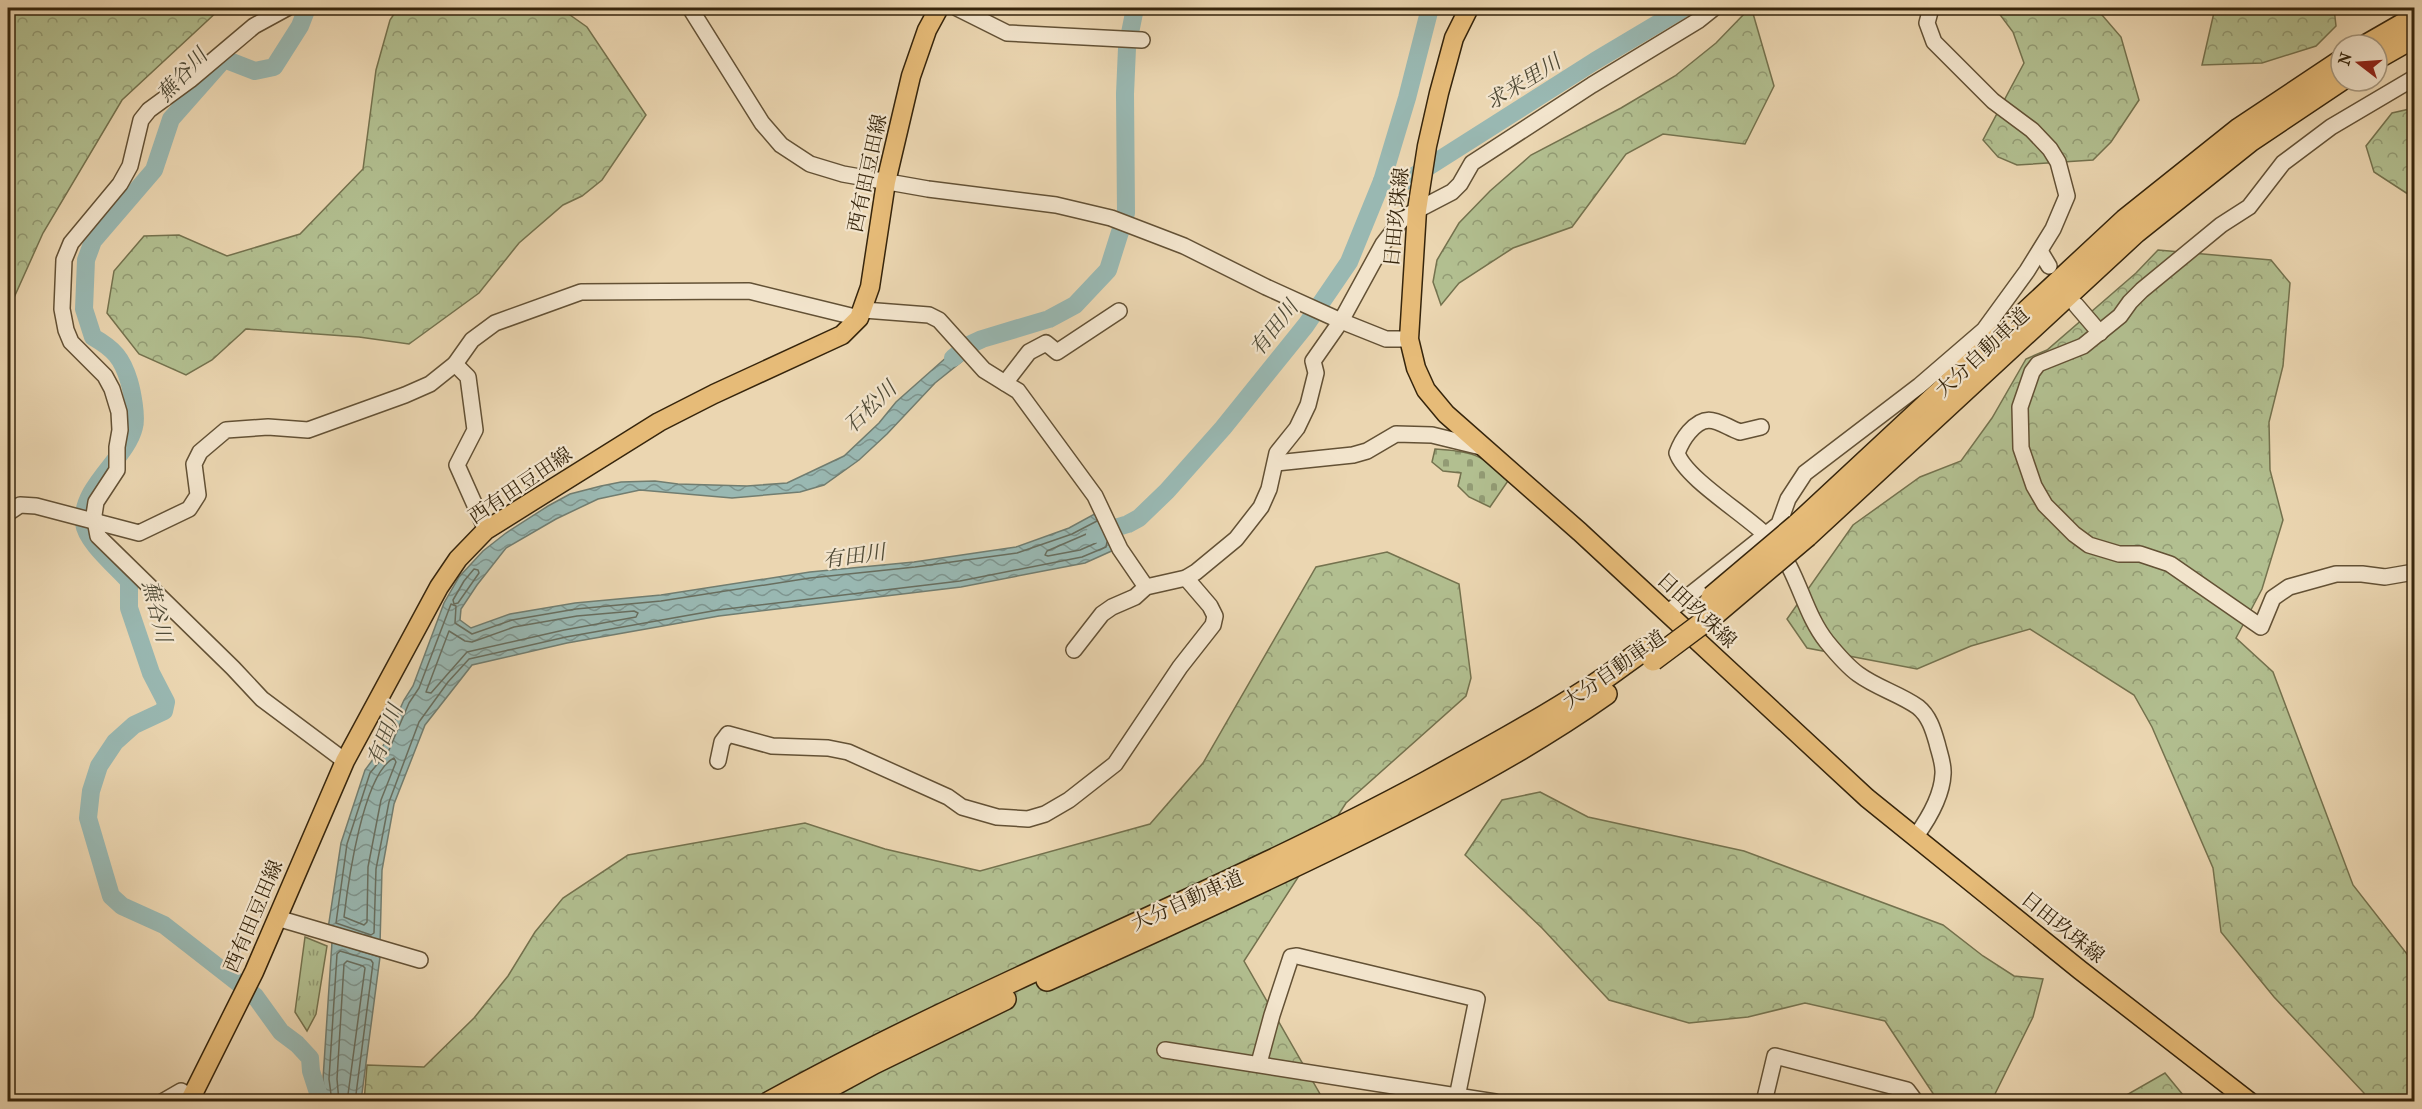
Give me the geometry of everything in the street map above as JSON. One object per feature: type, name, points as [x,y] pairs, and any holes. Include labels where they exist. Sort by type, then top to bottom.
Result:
[{"type":"highway","points":[[2388,33],[2415,18]]},
{"type":"highway","points":[[2389,51],[2415,37]]},
{"type":"highway","name":"大分自動車道","points":[[1802,530],[2125,220],[2240,129],[2329,69]]},
{"type":"highway","name":"大分自動車道","points":[[802,1101],[874,1062],[1030,987],[1252,886],[1402,814],[1566,722],[1649,654],[1707,602],[1802,530],[2136,232],[2250,141],[2329,88]]},
{"type":"highway","name":"大分自動車道","points":[[770,1101],[905,1030],[1266,864],[1396,798],[1502,741],[1649,654]]},
{"type":"main road","name":"西有田豆田線","points":[[190,1099],[254,972],[345,761],[439,587],[458,559],[486,530],[659,422],[842,335],[862,314],[870,288],[886,182],[911,76],[927,30],[939,8]]},
{"type":"main road","name":"日田玖珠線","points":[[1468,8],[1454,38],[1439,93],[1420,189],[1409,339],[1416,368],[1426,390],[1446,414],[1668,613],[1867,798],[2080,970],[2250,1101]]},
{"type":"street","points":[[88,521],[96,502],[117,470],[119,412],[105,375],[71,342],[66,330],[62,309],[64,260],[71,243],[120,184],[130,166],[141,120],[149,110],[190,80],[254,26],[286,8]]},
{"type":"street","points":[[690,8],[762,123],[781,145],[810,164],[843,174],[886,182],[1056,205],[1111,218],[1184,246],[1341,321],[1386,339],[1409,339]]},
{"type":"street","points":[[957,8],[1007,33],[1142,40]]},
{"type":"street","points":[[1074,650],[1102,614],[1112,607],[1135,597],[1146,587],[1186,578],[1207,564],[1236,538],[1262,507],[1269,489],[1277,453],[1297,428],[1308,405],[1316,373],[1313,361],[1341,321],[1383,244],[1404,217],[1452,192],[1460,184],[1472,163],[1592,85],[1699,20],[1714,8]]},
{"type":"street","points":[[1668,613],[1779,524],[1788,499],[1805,473],[1919,386],[1984,330],[2053,229],[2067,196],[2058,162],[2050,149],[2032,130],[1993,101],[1934,42],[1927,23],[1931,8]]},
{"type":"street","points":[[2415,78],[2331,127],[2283,163],[2249,207],[2221,225],[2142,290],[2120,316],[2084,346],[2038,364],[2032,372],[2020,407],[2020,448],[2034,486],[2044,505],[2074,534],[2089,545],[2119,554],[2140,555],[2170,564],[2261,627],[2273,598],[2289,587],[2336,574],[2385,577],[2415,572]]},
{"type":"street","points":[[2040,251],[2049,266]]},
{"type":"street","points":[[8,513],[20,505],[36,506],[139,533],[189,508],[198,495],[194,464],[200,452],[226,430],[268,427],[308,430],[405,395],[430,384],[455,364],[472,340],[495,323],[581,292],[749,291],[862,314],[929,315],[939,320],[984,370],[1018,391],[1095,496],[1120,549],[1146,587]]},
{"type":"street","points":[[2076,306],[2100,333]]},
{"type":"street","points":[[1005,383],[1029,352],[1046,342],[1057,352],[1119,311]]},
{"type":"street","points":[[455,364],[468,377],[476,430],[458,465],[486,530]]},
{"type":"street","points":[[1761,427],[1740,432],[1718,421],[1705,420],[1697,423],[1684,437],[1677,453],[1693,476],[1773,543],[1797,578],[1814,623],[1841,659],[1858,674],[1917,706],[1928,716],[1935,735],[1943,774],[1932,812],[1916,836]]},
{"type":"street","points":[[1276,463],[1353,455],[1367,451],[1396,435],[1432,435],[1486,449]]},
{"type":"street","points":[[88,521],[98,536],[262,699],[345,761]]},
{"type":"street","points":[[718,761],[722,742],[728,734],[772,746],[828,748],[848,752],[948,797],[962,807],[997,817],[1028,819],[1045,814],[1069,800],[1115,764],[1180,667],[1213,625],[1215,616],[1210,606],[1186,578]]},
{"type":"street","points":[[277,918],[308,929],[420,960]]},
{"type":"street","points":[[1259,1063],[1291,957],[1297,956],[1477,999],[1457,1098]]},
{"type":"street","points":[[1165,1050],[1309,1071],[1457,1098],[1495,1101]]},
{"type":"street","points":[[1764,1101],[1775,1056],[1907,1090],[1916,1101]]},
{"type":"street","points":[[162,1101],[181,1091],[190,1099]]},
{"type":"green space","points":[[8,8],[221,8],[122,100],[43,233],[8,311]]},
{"type":"green space","points":[[398,8],[560,8],[587,27],[646,115],[602,180],[582,196],[563,205],[519,243],[479,293],[409,344],[359,337],[246,329],[212,360],[186,375],[139,354],[107,313],[114,271],[144,236],[179,235],[227,256],[300,234],[363,169],[376,70],[390,20]]},
{"type":"green space","points":[[1995,8],[2096,8],[2121,37],[2139,100],[2111,142],[2093,160],[2017,165],[1998,157],[1983,140],[2024,63],[2013,32]]},
{"type":"green space","points":[[2215,8],[2334,8],[2336,26],[2316,46],[2262,63],[2202,65]]},
{"type":"green space","points":[[1752,10],[1774,86],[1745,144],[1663,134],[1626,154],[1572,227],[1513,248],[1459,283],[1441,305],[1433,282],[1437,260],[1459,223],[1490,191],[1531,155],[1621,108],[1675,76],[1716,43],[1747,11]]},
{"type":"green space","points":[[2414,108],[2414,198],[2374,172],[2366,146],[2392,113]]},
{"type":"green space","points":[[2158,250],[2271,260],[2290,283],[2283,366],[2269,422],[2270,470],[2283,520],[2262,589],[2236,638],[2273,672],[2353,885],[2414,963],[2414,1101],[2366,1101],[2364,1093],[2274,997],[2221,932],[2213,868],[2152,727],[2134,695],[2030,629],[1971,646],[1917,669],[1807,648],[1787,619],[1853,525],[1920,477],[1961,461],[1992,418],[2026,359],[2047,350],[2136,273]]},
{"type":"green space","points":[[1435,449],[1458,451],[1476,456],[1510,478],[1490,507],[1469,497],[1458,486],[1461,473],[1443,471],[1432,462]]},
{"type":"green space","points":[[1387,552],[1459,584],[1471,678],[1466,696],[1346,803],[1244,961],[1324,1101],[364,1102],[367,1065],[424,1067],[474,1018],[508,976],[535,932],[563,898],[628,855],[805,823],[885,849],[980,871],[1150,824],[1203,763],[1316,567]]},
{"type":"green space","points":[[1540,792],[1588,817],[1744,851],[1943,925],[1983,956],[2014,976],[2043,979],[2033,1017],[1995,1094],[1994,1101],[1938,1101],[1885,1021],[1805,1003],[1748,1017],[1689,1023],[1609,1000],[1542,928],[1465,855],[1502,800]]},
{"type":"green space","points":[[305,937],[327,946],[316,1014],[307,1031],[295,1012]]},
{"type":"green space","points":[[2165,1073],[2188,1101],[2116,1101]]},
{"type":"water","points":[[958,347],[966,358],[935,383],[859,460],[824,485],[800,492],[732,498],[640,490],[598,499],[556,519],[506,548],[461,609],[460,620],[471,628],[510,614],[575,603],[661,595],[810,572],[914,562],[1016,547],[1069,528],[1100,511],[1116,549],[1085,563],[961,587],[719,616],[567,643],[472,665],[425,725],[394,804],[382,870],[380,944],[328,929],[341,843],[365,770],[383,746],[413,686],[444,603],[459,577],[483,551],[548,506],[570,494],[601,486],[621,482],[655,481],[747,486],[787,483],[844,456],[879,423],[896,402]]},
{"type":"water","points":[[332,942],[380,957],[361,1101],[326,1102],[323,1079]]},
{"type":"waterway","name":"蕪谷川","points":[[307,8],[300,26],[274,67],[255,71],[224,59],[171,119],[154,170],[93,241],[86,260],[84,309],[93,337],[112,350],[123,366],[129,381],[135,423],[130,439],[89,497],[84,523],[96,546],[129,581],[129,608],[151,673],[166,702],[164,711],[134,725],[115,742],[99,766],[91,791],[88,818],[111,896],[122,906],[164,925],[255,996],[281,1032],[310,1058],[311,1071],[321,1102]]},
{"type":"waterway","name":"石松川","points":[[953,358],[969,345],[982,339],[1049,319],[1075,305],[1108,270],[1126,213],[1127,48],[1135,8]]},
{"type":"waterway","name":"有田川","points":[[1095,534],[1128,524],[1139,518],[1167,491],[1223,428],[1306,325],[1349,262],[1382,181],[1407,98],[1430,8]]},
{"type":"waterway","name":"求来里川","points":[[1382,181],[1406,181],[1595,61],[1684,8]]}]
